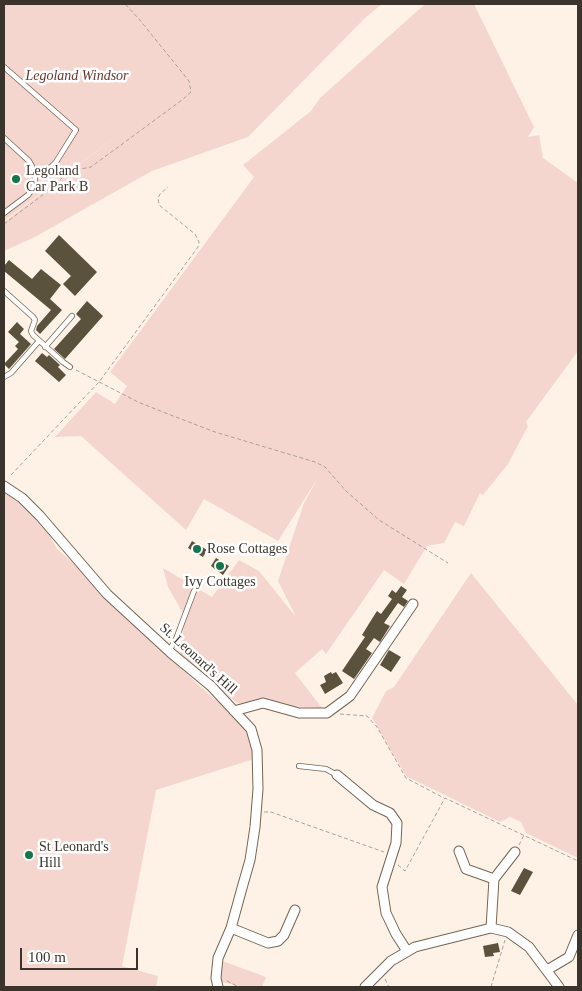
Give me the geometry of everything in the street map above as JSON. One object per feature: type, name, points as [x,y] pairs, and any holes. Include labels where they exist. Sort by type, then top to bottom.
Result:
[{"type":"street","name":"St. Leonard's Hill","points":[[4,486],[22,498],[40,516],[107,594],[169,651],[211,686],[251,729],[257,750],[258,788],[250,860],[231,928],[218,958],[217,983]]},
{"type":"street","points":[[234,711],[263,703],[299,713],[327,713],[350,696],[413,604]]},
{"type":"street","points":[[337,775],[373,805],[390,812],[397,823],[396,843],[382,887],[386,913],[407,951]]},
{"type":"street","points":[[459,851],[466,869],[494,879]]},
{"type":"street","points":[[491,928],[494,879],[515,852]]},
{"type":"street","points":[[231,928],[268,943],[278,941],[284,935],[294,910]]},
{"type":"street","points":[[365,987],[391,961],[407,951],[491,928],[508,932],[530,947],[559,987]]},
{"type":"street","points":[[547,970],[569,958],[578,935]]},
{"type":"lane","points":[[4,67],[76,130],[56,162],[51,167],[35,175]]},
{"type":"lane","points":[[4,138],[27,158],[33,167],[35,175],[35,184],[31,192],[4,213]]},
{"type":"lane","points":[[4,291],[33,317],[32,331],[39,342],[70,367]]},
{"type":"lane","points":[[45,347],[72,316]]},
{"type":"lane","points":[[4,378],[11,373],[39,342]]},
{"type":"lane","points":[[169,651],[194,591]]},
{"type":"lane","points":[[299,766],[326,769],[337,775]]},
{"type":"path","points":[[4,224],[70,171],[92,168],[191,92],[189,81],[125,4]]},
{"type":"path","points":[[11,474],[98,382],[198,247],[199,242],[195,234],[159,205],[158,198],[168,187]]},
{"type":"path","points":[[70,367],[138,402],[215,432],[315,462],[325,467],[346,491],[378,520],[448,563]]},
{"type":"path","points":[[327,713],[367,716],[377,727],[406,778],[578,861]]},
{"type":"path","points":[[255,811],[271,812],[391,856],[405,871],[445,798]]},
{"type":"path","points":[[515,852],[524,835]]},
{"type":"path","points":[[491,987],[508,932]]},
{"type":"path","points":[[217,983],[231,982],[239,987]]},
{"type":"green space","name":"Legoland Windsor","points":[[4,4],[382,4],[365,18],[248,137],[152,171],[33,238],[4,251],[4,222],[131,125],[4,221]]},
{"type":"green space","points":[[425,4],[474,4],[534,127],[528,137],[539,135],[543,158],[578,183],[578,351],[526,422],[528,426],[508,464],[483,495],[480,493],[464,526],[455,522],[444,543],[427,546],[404,584],[384,570],[326,654],[322,649],[295,673],[322,708],[237,703],[180,654],[185,617],[168,587],[163,568],[212,597],[239,560],[259,571],[296,617],[278,581],[304,503],[319,476],[278,541],[204,499],[186,530],[81,436],[55,437],[96,392],[115,404],[127,386],[110,372],[254,177],[243,165],[311,111],[320,98]]},
{"type":"green space","points":[[4,489],[12,494],[45,527],[57,549],[78,567],[128,618],[205,691],[236,716],[244,726],[251,742],[254,759],[156,790],[122,966],[158,976],[156,987],[4,987]]},
{"type":"green space","points":[[471,573],[578,705],[578,858],[526,833],[521,822],[510,817],[500,822],[406,776],[372,718],[386,691],[394,687]]},
{"type":"green space","points":[[220,960],[266,977],[262,987],[237,987],[220,982]]},
{"type":"building","points":[[59,235],[97,272],[75,296],[63,284],[71,276],[45,251]]},
{"type":"building","points":[[9,260],[32,279],[41,269],[61,285],[50,299],[62,310],[40,334],[36,330],[37,326],[51,310],[4,271],[4,266]]},
{"type":"building","points":[[87,301],[103,316],[65,359],[54,349],[81,319],[76,314]]},
{"type":"building","points":[[17,322],[24,329],[20,334],[31,344],[9,369],[4,364],[18,349],[15,346],[19,342],[8,332]]},
{"type":"building","points":[[42,353],[47,357],[49,355],[60,365],[58,367],[66,375],[59,382],[35,361]]},
{"type":"building","name":"Rose Cottages","points":[[192,541],[207,550],[203,557],[188,548]]},
{"type":"building","name":"Ivy Cottages","points":[[216,558],[229,566],[223,575],[211,566]]},
{"type":"building","points":[[401,586],[407,590],[402,597],[408,601],[404,607],[398,603],[384,623],[390,626],[380,642],[374,638],[366,649],[372,653],[354,679],[342,671],[365,637],[362,635],[377,611],[381,614],[392,599],[388,596],[392,590],[396,593]]},
{"type":"building","points":[[389,650],[401,657],[391,672],[380,665]]},
{"type":"building","points":[[331,672],[332,674],[336,672],[343,683],[325,694],[320,685],[326,682],[324,676]]},
{"type":"building","points":[[524,868],[533,872],[520,895],[511,891]]},
{"type":"building","points":[[498,943],[500,952],[493,953],[494,956],[485,957],[483,946]]},
{"type":"place","name":"Legoland Car Park B","points":[[16,179]]},
{"type":"place","name":"Rose Cottages","points":[[197,549]]},
{"type":"place","name":"Ivy Cottages","points":[[220,566]]},
{"type":"place","name":"St Leonard's Hill","points":[[29,855]]}]
